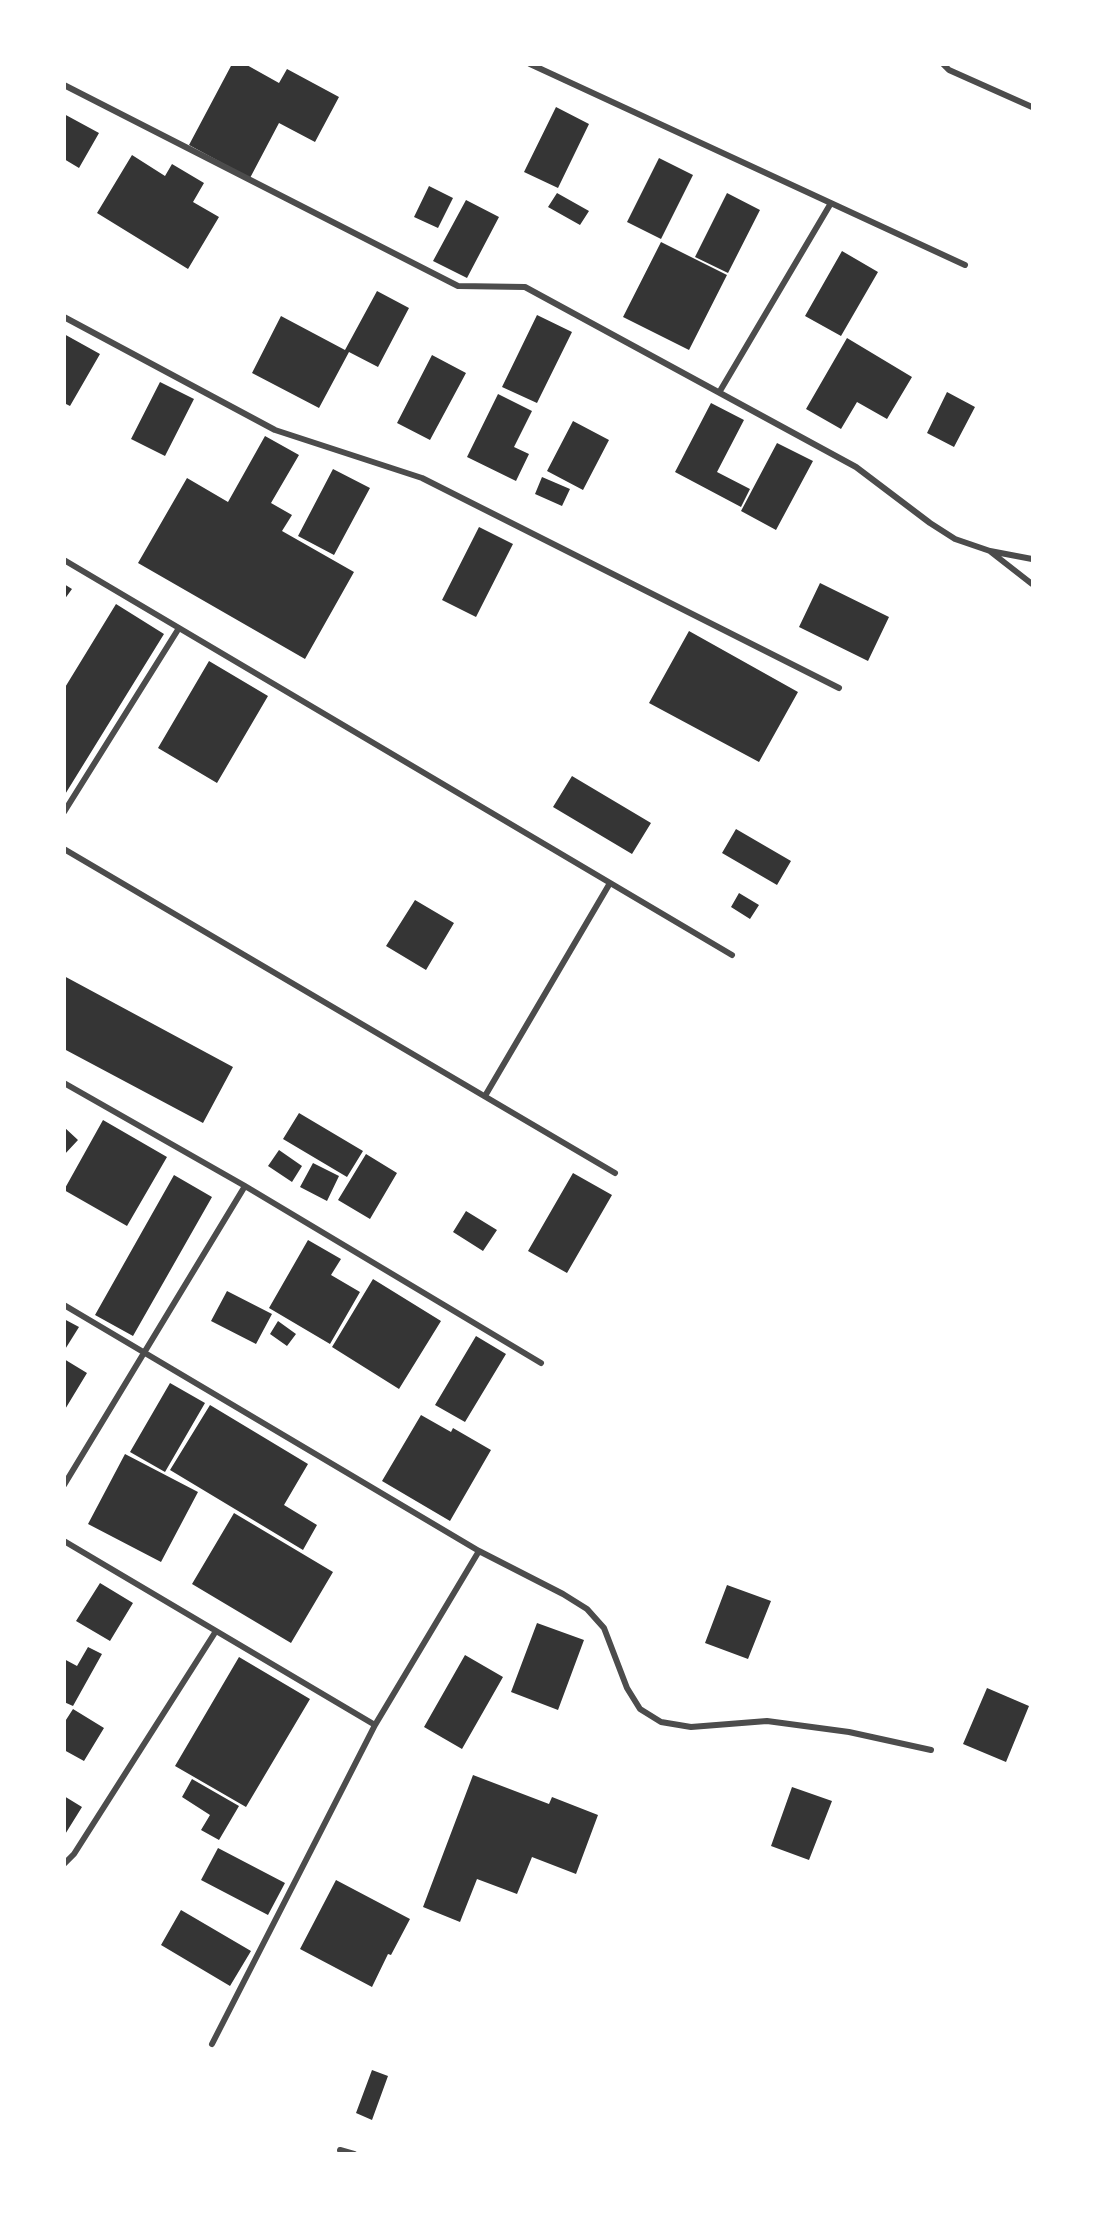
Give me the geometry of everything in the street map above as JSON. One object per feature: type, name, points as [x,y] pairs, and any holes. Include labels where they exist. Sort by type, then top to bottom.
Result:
[{"type":"street","points":[[530,64],[965,265]]},
{"type":"street","points":[[943,64],[949,70],[1032,106]]},
{"type":"street","points":[[64,85],[458,286],[525,288],[720,391],[856,467],[955,539],[990,551],[1032,559]]},
{"type":"street","points":[[720,391],[831,203]]},
{"type":"street","points":[[64,317],[275,430],[422,478],[839,688]]},
{"type":"street","points":[[990,551],[1032,584]]},
{"type":"street","points":[[64,560],[732,955]]},
{"type":"street","points":[[64,812],[179,628]]},
{"type":"street","points":[[64,849],[615,1173]]},
{"type":"street","points":[[485,1096],[610,883]]},
{"type":"street","points":[[64,1083],[245,1186],[542,1364]]},
{"type":"street","points":[[64,1485],[245,1186]]},
{"type":"street","points":[[64,1305],[479,1551],[563,1594],[586,1609],[604,1628],[627,1688],[640,1709],[661,1722],[691,1727],[776,1722],[849,1732],[931,1750]]},
{"type":"street","points":[[64,1541],[375,1725]]},
{"type":"street","points":[[212,2044],[375,1725],[479,1551]]},
{"type":"street","points":[[64,1864],[74,1854],[216,1631]]},
{"type":"street","points":[[340,2150],[354,2154]]},
{"type":"building","points":[[232,64],[245,64],[279,83],[287,69],[339,97],[315,142],[279,123],[250,178],[189,145]]},
{"type":"building","points":[[556,107],[589,124],[558,188],[524,172]]},
{"type":"building","points":[[64,114],[99,133],[79,168],[64,159]]},
{"type":"building","points":[[132,155],[165,176],[172,164],[204,183],[193,202],[219,217],[188,269],[97,213]]},
{"type":"building","points":[[659,158],[693,175],[661,239],[627,222]]},
{"type":"building","points":[[429,186],[453,198],[438,228],[414,217]]},
{"type":"building","points":[[557,193],[589,211],[580,225],[548,207]]},
{"type":"building","points":[[727,193],[760,210],[728,273],[695,257]]},
{"type":"building","points":[[466,200],[499,217],[467,278],[433,261]]},
{"type":"building","points":[[661,242],[727,275],[689,350],[623,317]]},
{"type":"building","points":[[842,251],[878,272],[841,336],[805,316]]},
{"type":"building","points":[[377,291],[409,308],[378,367],[349,352],[319,408],[252,373],[281,316],[345,350]]},
{"type":"building","points":[[537,315],[572,332],[537,403],[502,387]]},
{"type":"building","points":[[64,334],[100,354],[70,406],[64,403]]},
{"type":"building","points":[[847,338],[912,377],[887,419],[857,402],[841,429],[806,409]]},
{"type":"building","points":[[432,355],[466,373],[430,440],[397,423]]},
{"type":"building","points":[[160,382],[194,399],[165,456],[131,439]]},
{"type":"building","points":[[947,392],[975,407],[954,447],[927,433]]},
{"type":"building","points":[[498,394],[532,411],[514,447],[529,454],[516,481],[467,457]]},
{"type":"building","points":[[711,403],[744,420],[717,472],[750,489],[741,507],[675,472]]},
{"type":"building","points":[[573,421],[609,440],[583,490],[547,471]]},
{"type":"building","points":[[265,436],[299,455],[271,503],[292,515],[282,531],[354,572],[305,659],[138,563],[187,478],[228,502]]},
{"type":"building","points":[[777,443],[813,461],[776,530],[741,511]]},
{"type":"building","points":[[333,469],[370,488],[334,555],[298,536]]},
{"type":"building","points":[[542,477],[570,489],[562,506],[535,494]]},
{"type":"building","points":[[479,527],[513,544],[476,617],[442,600]]},
{"type":"building","points":[[820,583],[889,617],[868,661],[799,627]]},
{"type":"building","points":[[64,584],[72,589],[64,600]]},
{"type":"building","points":[[116,604],[164,634],[64,796],[64,689]]},
{"type":"building","points":[[689,631],[798,692],[759,762],[649,703]]},
{"type":"building","points":[[209,661],[268,696],[217,783],[158,748]]},
{"type":"building","points":[[572,776],[651,823],[632,854],[553,807]]},
{"type":"building","points":[[736,829],[791,861],[777,885],[722,853]]},
{"type":"building","points":[[739,893],[759,905],[750,919],[731,907]]},
{"type":"building","points":[[415,900],[454,923],[426,970],[386,946]]},
{"type":"building","points":[[64,976],[233,1067],[203,1123],[64,1049]]},
{"type":"building","points":[[299,1113],[363,1151],[347,1177],[283,1139]]},
{"type":"building","points":[[103,1120],[167,1157],[127,1226],[64,1190]]},
{"type":"building","points":[[64,1127],[78,1140],[64,1155]]},
{"type":"building","points":[[279,1150],[302,1166],[292,1182],[268,1166]]},
{"type":"building","points":[[366,1154],[397,1173],[370,1219],[338,1200]]},
{"type":"building","points":[[313,1163],[339,1176],[327,1201],[300,1187]]},
{"type":"building","points":[[573,1173],[612,1195],[567,1273],[528,1251]]},
{"type":"building","points":[[174,1175],[212,1197],[133,1336],[95,1315]]},
{"type":"building","points":[[466,1211],[497,1230],[483,1251],[453,1232]]},
{"type":"building","points":[[308,1240],[341,1259],[331,1275],[360,1292],[330,1344],[269,1308]]},
{"type":"building","points":[[373,1279],[441,1321],[399,1389],[332,1347]]},
{"type":"building","points":[[227,1291],[272,1314],[256,1344],[211,1321]]},
{"type":"building","points":[[64,1319],[79,1327],[64,1351]]},
{"type":"building","points":[[278,1321],[296,1334],[287,1346],[270,1334]]},
{"type":"building","points":[[476,1336],[506,1354],[465,1422],[435,1405]]},
{"type":"building","points":[[64,1359],[87,1373],[64,1411]]},
{"type":"building","points":[[170,1383],[205,1403],[165,1472],[130,1452]]},
{"type":"building","points":[[210,1405],[308,1464],[284,1505],[317,1525],[303,1550],[170,1470]]},
{"type":"building","points":[[421,1415],[451,1432],[453,1428],[491,1450],[450,1521],[382,1481]]},
{"type":"building","points":[[125,1454],[198,1492],[161,1562],[88,1524]]},
{"type":"building","points":[[234,1513],[333,1572],[291,1643],[192,1584]]},
{"type":"building","points":[[100,1583],[133,1603],[110,1641],[76,1621]]},
{"type":"building","points":[[727,1585],[771,1601],[748,1659],[705,1643]]},
{"type":"building","points":[[537,1623],[584,1640],[558,1710],[511,1692]]},
{"type":"building","points":[[88,1647],[102,1654],[73,1706],[64,1702],[64,1659],[77,1666]]},
{"type":"building","points":[[465,1655],[503,1677],[462,1749],[424,1727]]},
{"type":"building","points":[[239,1657],[310,1699],[246,1807],[175,1766]]},
{"type":"building","points":[[987,1688],[1029,1706],[1006,1762],[963,1744]]},
{"type":"building","points":[[73,1709],[104,1728],[84,1761],[64,1750],[64,1723]]},
{"type":"building","points":[[473,1775],[549,1804],[552,1797],[598,1815],[576,1874],[532,1857],[517,1894],[477,1879],[460,1922],[423,1907]]},
{"type":"building","points":[[192,1779],[239,1806],[219,1840],[201,1830],[210,1815],[182,1797]]},
{"type":"building","points":[[792,1787],[832,1801],[809,1860],[771,1846]]},
{"type":"building","points":[[64,1796],[82,1807],[64,1836]]},
{"type":"building","points":[[218,1848],[285,1883],[268,1915],[201,1880]]},
{"type":"building","points":[[336,1880],[410,1919],[391,1955],[388,1954],[372,1987],[300,1949]]},
{"type":"building","points":[[181,1910],[251,1951],[230,1986],[161,1945]]},
{"type":"building","points":[[372,2070],[388,2076],[372,2120],[356,2113]]}]
